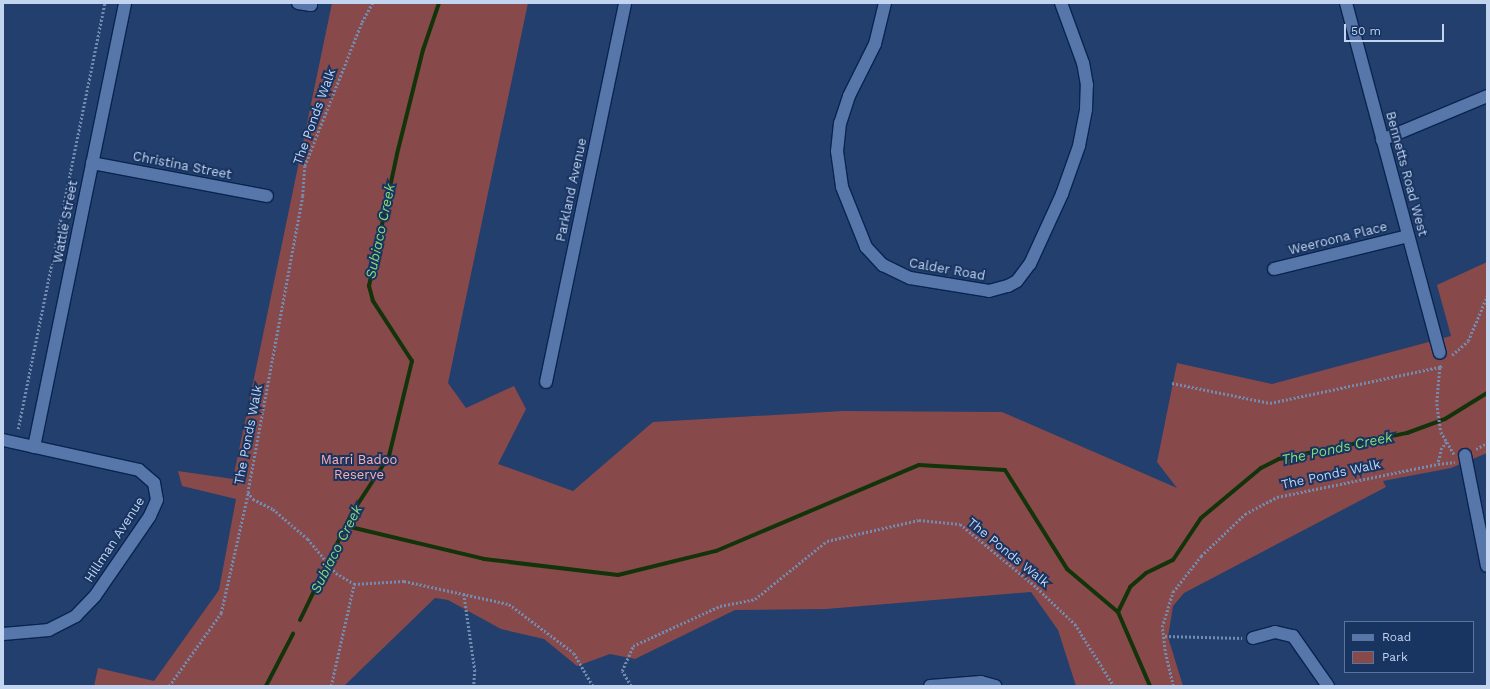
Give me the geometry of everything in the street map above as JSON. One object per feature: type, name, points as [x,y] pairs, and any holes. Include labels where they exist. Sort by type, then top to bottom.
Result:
[{"type":"street","name":"Wattle Street","points":[[34,447],[125,3]]},
{"type":"street","points":[[298,3],[311,5],[311,3]]},
{"type":"street","name":"Parkland Avenue","points":[[546,382],[625,3]]},
{"type":"street","name":"Calder Road","points":[[885,3],[875,44],[849,96],[840,123],[837,151],[842,187],[862,241],[883,265],[910,278],[989,292],[1008,286],[1024,273],[1030,264],[1062,194],[1079,146],[1086,109],[1087,85],[1080,55],[1061,3]]},
{"type":"street","name":"Bennetts Road West","points":[[1346,3],[1408,236],[1445,357]]},
{"type":"street","points":[[1382,140],[1487,96]]},
{"type":"street","name":"Christina Street","points":[[92,163],[267,196]]},
{"type":"street","name":"Weeroona Place","points":[[1274,269],[1408,236]]},
{"type":"street","name":"Hillman Avenue","points":[[3,440],[139,470],[154,483],[157,500],[150,516],[95,596],[76,616],[49,630],[3,634]]},
{"type":"street","points":[[1465,455],[1487,566]]},
{"type":"street","points":[[1252,638],[1275,632],[1293,636],[1299,642],[1328,686]]},
{"type":"street","points":[[930,686],[981,682],[995,686]]},
{"type":"path","name":"Wattle Street","points":[[18,429],[105,3]]},
{"type":"path","name":"The Ponds Walk","points":[[354,584],[336,573],[308,539],[291,524],[272,509],[253,499],[248,492],[303,196],[305,166],[362,23],[373,3]]},
{"type":"path","points":[[1441,432],[1437,404],[1440,367],[1445,357],[1468,341],[1487,296]]},
{"type":"path","points":[[1440,367],[1445,357]]},
{"type":"path","points":[[1172,383],[1270,403],[1440,367]]},
{"type":"path","name":"The Ponds Walk","points":[[1173,686],[1165,651],[1165,636],[1162,627],[1165,611],[1173,592],[1201,556],[1245,514],[1277,496],[1438,464]]},
{"type":"path","points":[[168,686],[221,613],[248,492]]},
{"type":"path","name":"The Ponds Walk","points":[[631,686],[622,671],[633,646],[720,606],[754,599],[827,541],[919,520],[960,524],[1034,586],[1075,624],[1114,686]]},
{"type":"path","points":[[331,686],[354,584],[404,581],[509,604],[574,653],[593,686]]},
{"type":"path","points":[[464,594],[475,670],[474,686]]},
{"type":"path","points":[[1165,636],[1252,638]]},
{"type":"green space","name":"Marri Badoo Reserve","points":[[332,3],[528,3],[448,383],[466,408],[514,386],[526,409],[498,464],[573,491],[653,422],[843,411],[1002,412],[1177,488],[1157,462],[1177,363],[1272,384],[1451,336],[1437,285],[1487,262],[1487,453],[1451,468],[1383,481],[1386,487],[1184,593],[1173,606],[1168,637],[1183,686],[1076,686],[1058,630],[1031,592],[826,609],[735,610],[635,659],[610,654],[577,666],[544,639],[501,629],[448,600],[435,598],[344,686],[94,686],[98,668],[154,681],[219,590],[236,499],[182,486],[178,471],[233,479]]},
{"type":"waterway","name":"Subiaco Creek","points":[[300,620],[352,513],[389,456],[412,361],[373,301],[369,286],[397,154],[423,50],[439,3]]},
{"type":"waterway","name":"The Ponds Creek","points":[[346,526],[484,559],[618,575],[716,551],[919,465],[1005,470],[1067,569],[1118,612],[1130,587],[1146,573],[1173,560],[1201,518],[1261,468],[1279,459],[1407,433],[1445,419],[1487,393]]},
{"type":"waterway","points":[[1118,612],[1150,686]]},
{"type":"waterway","name":"Subiaco Creek","points":[[266,686],[293,634]]}]
